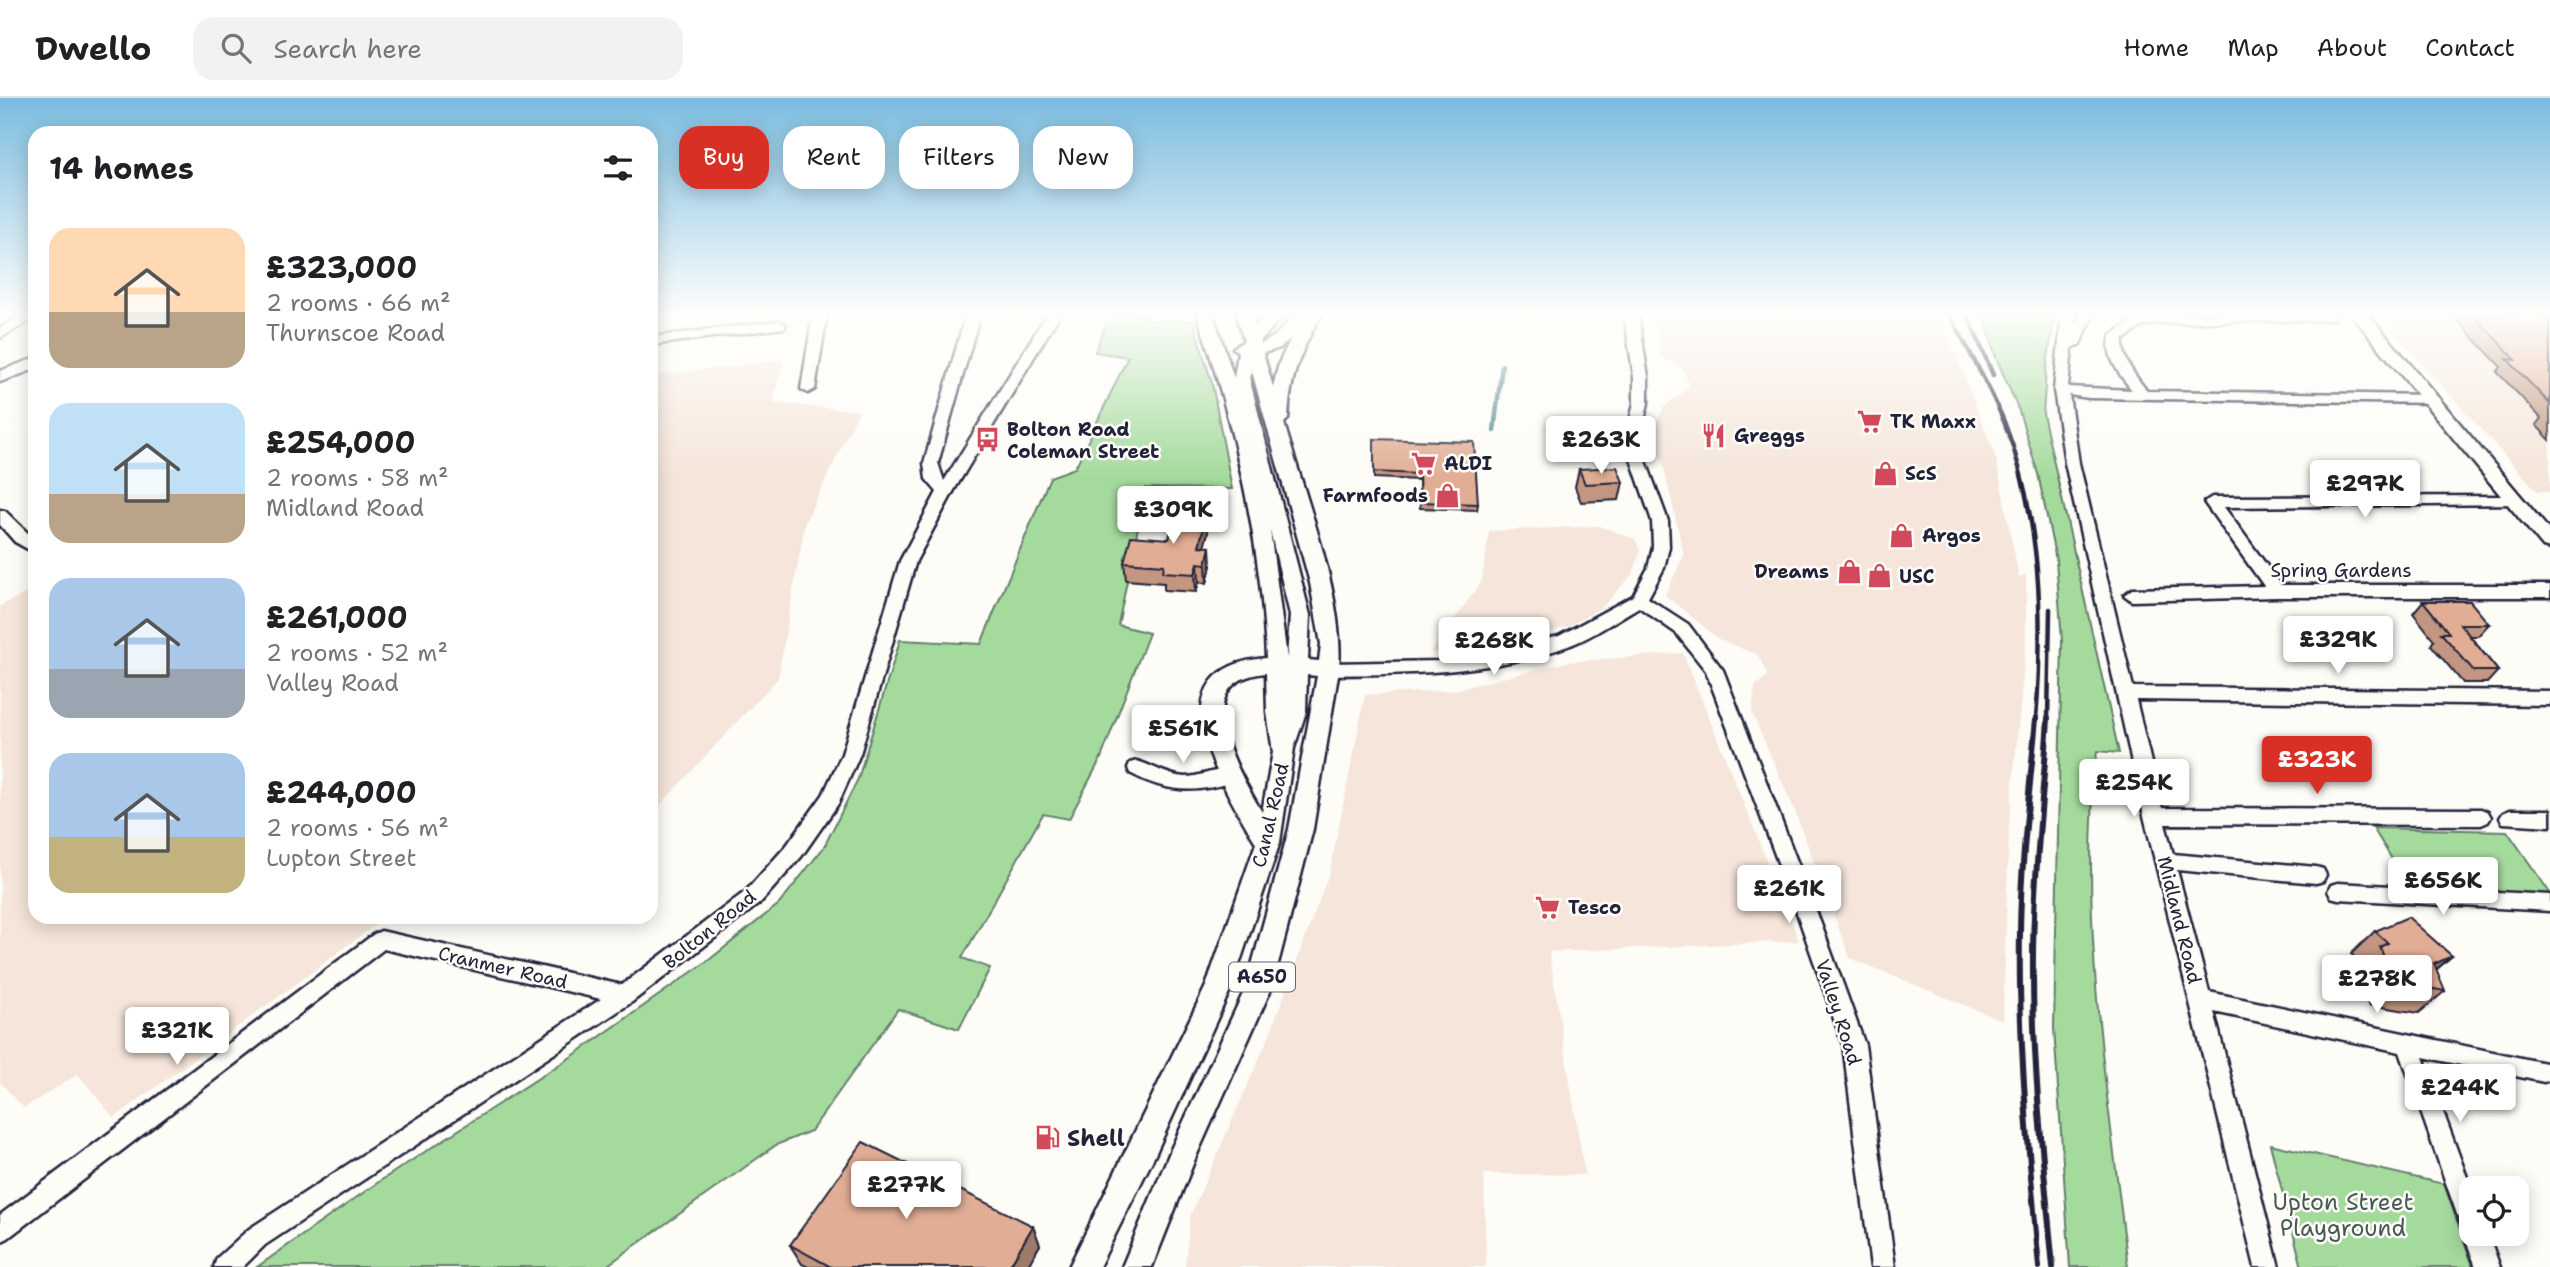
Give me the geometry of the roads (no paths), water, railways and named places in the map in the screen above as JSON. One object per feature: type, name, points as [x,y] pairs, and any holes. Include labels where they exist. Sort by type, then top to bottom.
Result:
[{"type":"main road","points":[[0,377],[24,369]]},
{"type":"main road","name":"A650","points":[[1223,369],[1255,496],[1275,630],[1287,667]]},
{"type":"main road","name":"A650","points":[[1242,369],[1242,381],[1300,615],[1287,667]]},
{"type":"main road","name":"Canal Road","points":[[1137,1267],[1182,1156],[1259,987],[1301,829],[1329,669],[1331,644],[1327,616],[1297,498],[1257,369]]},
{"type":"main road","name":"Canal Road","points":[[1279,442],[1280,383],[1284,369]]},
{"type":"main road","points":[[2405,369],[2517,501],[2543,525],[2550,543]]},
{"type":"main road","points":[[1268,842],[1228,776],[1212,735],[1211,715],[1215,695],[1226,679],[1239,671],[1256,666],[1329,669]]},
{"type":"main road","name":"Canal Road","points":[[1084,1267],[1144,1148],[1219,986],[1268,842],[1284,752],[1295,712],[1287,667]]},
{"type":"street","points":[[808,389],[811,369]]},
{"type":"street","points":[[945,492],[934,479],[931,463],[958,369]]},
{"type":"street","name":"Bolton Road","points":[[226,1267],[257,1237],[625,995],[753,897],[794,851],[831,799],[851,754],[908,561],[945,492],[1021,369]]},
{"type":"street","points":[[1329,669],[1442,667],[1507,656],[1564,641],[1639,600],[1656,568],[1661,547],[1660,521],[1632,442],[1641,403],[1640,369]]},
{"type":"street","name":"Midland Road","points":[[2065,369],[2061,390],[2072,463],[2154,816],[2267,1267]]},
{"type":"street","points":[[2124,369],[2142,394]]},
{"type":"street","points":[[2061,390],[2089,394],[2432,400]]},
{"type":"street","points":[[2276,591],[2212,502],[2517,501]]},
{"type":"street","points":[[0,515],[28,543]]},
{"type":"street","name":"Spring Gardens","points":[[2132,596],[2276,591],[2550,591]]},
{"type":"street","name":"Valley Road","points":[[1639,600],[1666,615],[1692,636],[1714,670],[1811,925],[1854,1045],[1884,1267]]},
{"type":"street","points":[[2126,693],[2550,698]]},
{"type":"street","points":[[1137,768],[1157,780],[1173,785],[1202,785],[1228,776]]},
{"type":"street","points":[[2154,816],[2481,817]]},
{"type":"street","points":[[2510,818],[2550,818]]},
{"type":"street","points":[[2165,861],[2316,875]]},
{"type":"street","points":[[2338,891],[2550,903]]},
{"type":"street","name":"Cranmer Road","points":[[0,1230],[381,940],[625,995]]},
{"type":"street","points":[[2201,1000],[2544,1072]]},
{"type":"street","points":[[2408,1044],[2459,1186]]},
{"type":"street","points":[[2480,1246],[2488,1267]]},
{"type":"waterway","points":[[1494,431],[1502,369]]},
{"type":"railway","points":[[1979,369],[2005,424],[2017,460],[2033,533],[2040,644],[2036,719]]},
{"type":"railway","points":[[1990,369],[1993,375]]},
{"type":"railway","points":[[2048,719],[2050,609]]},
{"type":"railway","points":[[2036,718],[2022,877],[2020,973],[2025,1099],[2039,1267]]},
{"type":"railway","points":[[2048,718],[2036,878],[2033,1011],[2053,1267]]},
{"type":"place","name":"TK Maxx","points":[[1870,421]]},
{"type":"place","name":"Greggs","points":[[1714,435]]},
{"type":"place","name":"Bolton Road Coleman Street","points":[[987,440]]},
{"type":"place","name":"ALDI","points":[[1424,463]]},
{"type":"place","name":"ScS","points":[[1885,473]]},
{"type":"place","name":"Farmfoods","points":[[1448,495]]},
{"type":"place","name":"Argos","points":[[1902,535]]},
{"type":"place","name":"Dreams","points":[[1849,571]]},
{"type":"place","name":"USC","points":[[1879,576]]},
{"type":"place","name":"Tesco","points":[[1548,907]]},
{"type":"place","name":"Shell","points":[[1047,1138]]},
{"type":"park label","name":"Upton Street Playground","points":[[2343,1215]]}]
